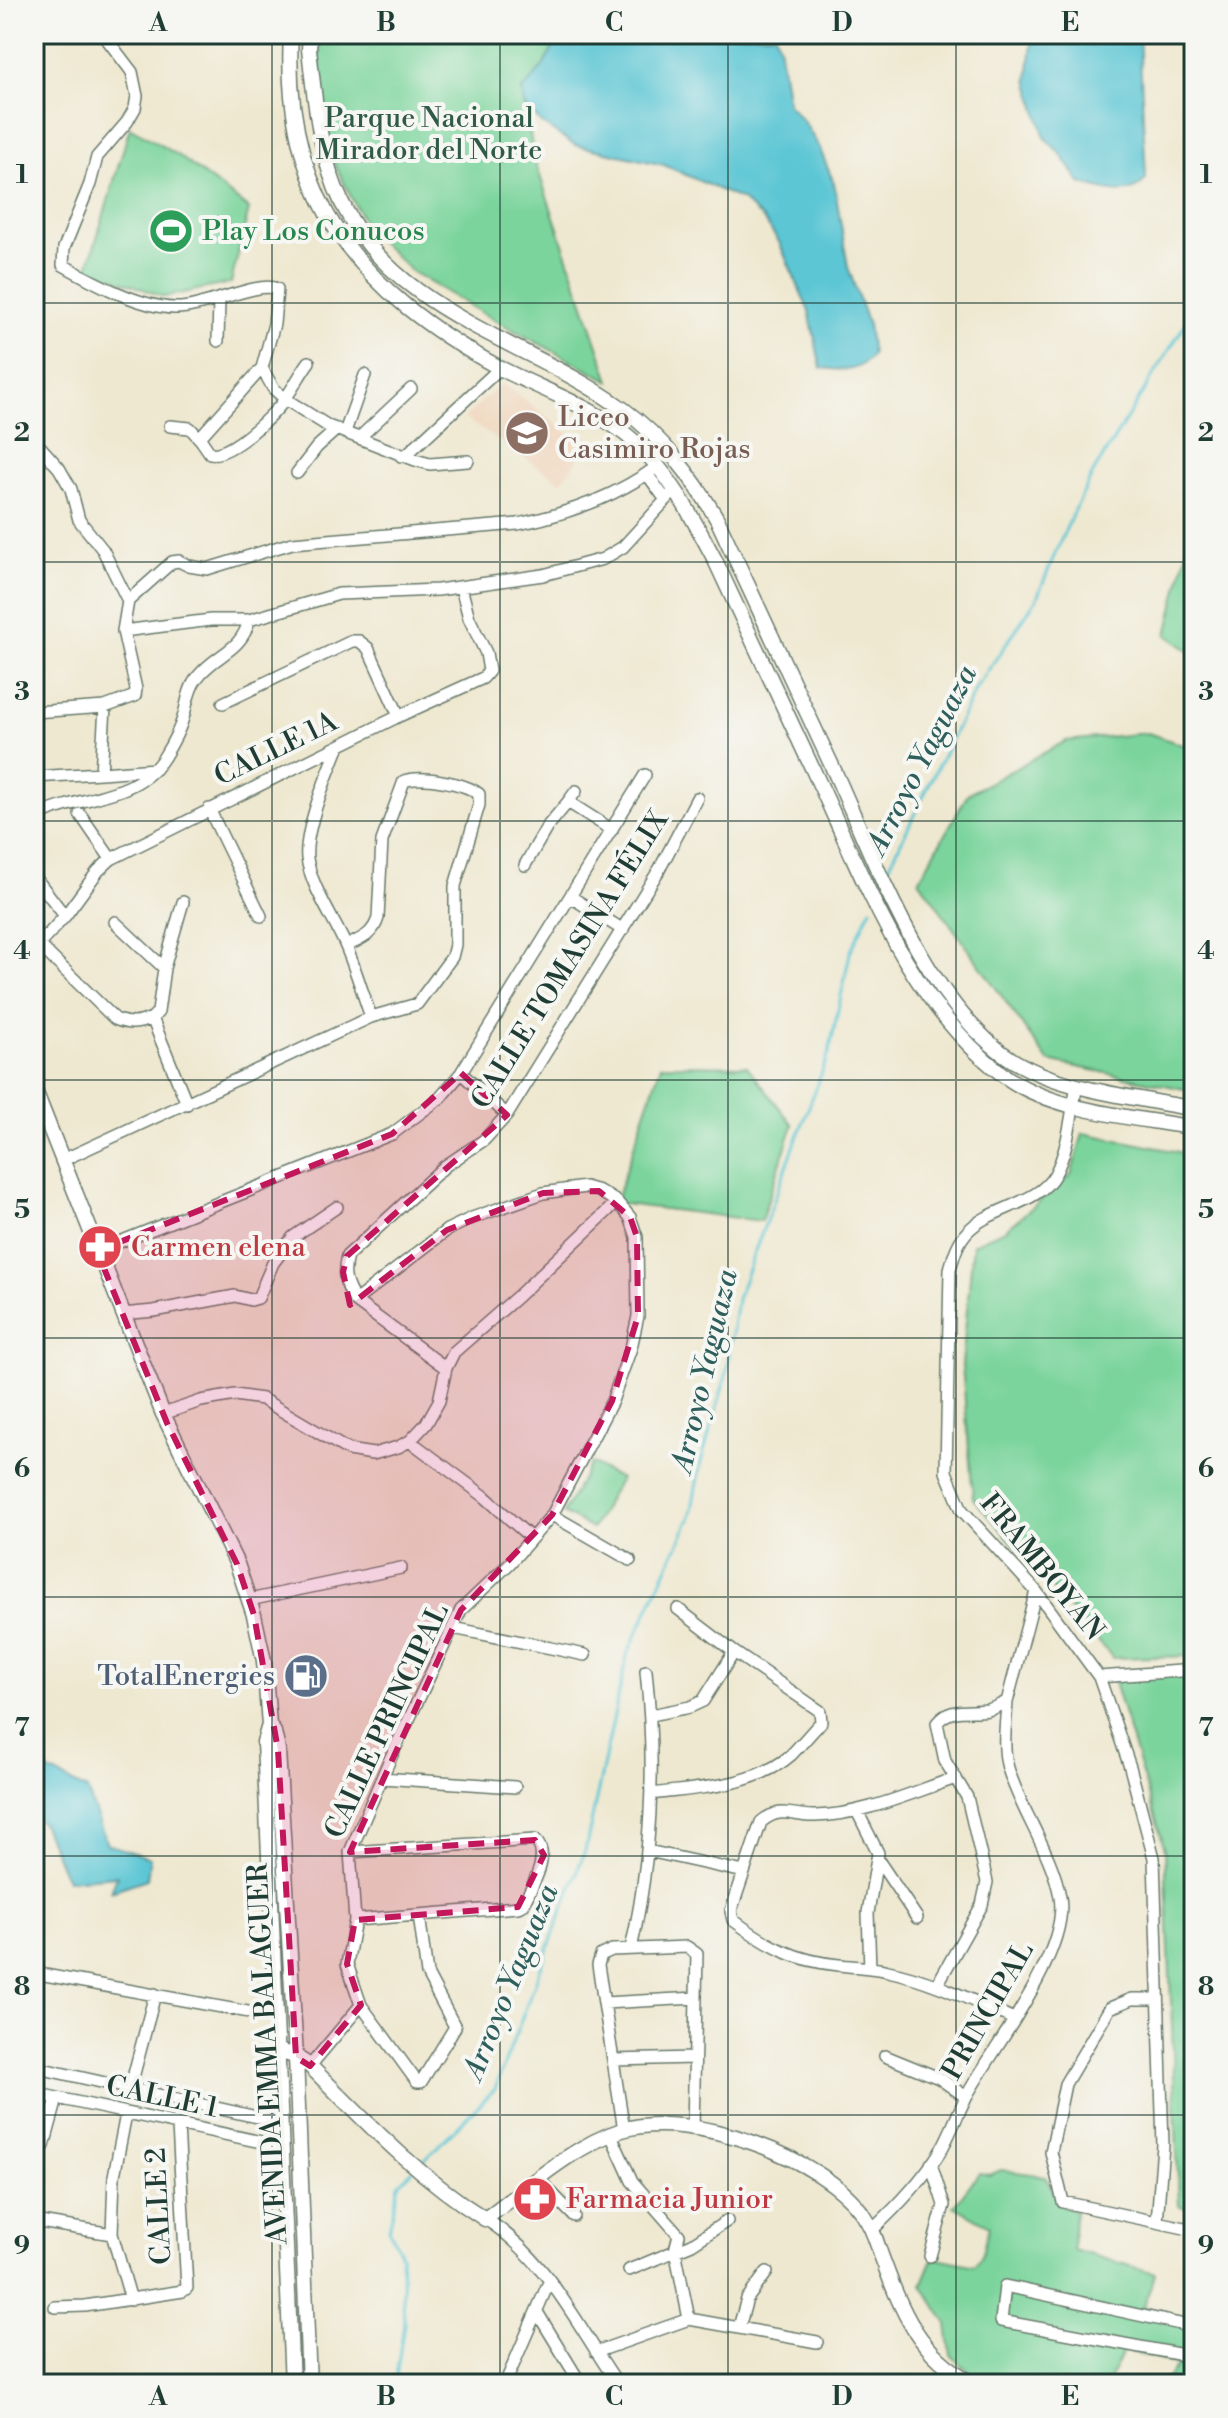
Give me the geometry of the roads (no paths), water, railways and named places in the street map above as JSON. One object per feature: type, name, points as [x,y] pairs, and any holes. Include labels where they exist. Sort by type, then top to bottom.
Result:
[{"type":"street","points":[[103,34],[132,72],[137,96],[135,108],[97,157],[64,248],[63,265],[147,304],[176,309],[248,290],[272,286],[277,289],[274,324],[262,368],[202,435],[201,440]]},
{"type":"street","points":[[291,34],[289,63],[293,107],[302,152],[312,184],[341,240],[382,287],[411,312],[500,368],[576,402],[635,442],[714,558],[896,946],[959,1033],[1003,1075],[1036,1093],[1073,1105],[1194,1128]]},
{"type":"street","points":[[310,34],[309,49],[323,149],[344,206],[371,248],[412,289],[442,309],[590,387],[623,408],[654,433],[698,486],[717,519],[907,929],[944,989],[975,1030],[995,1048],[1039,1074],[1194,1109]]},
{"type":"street","points":[[218,341],[219,300]]},
{"type":"street","points":[[170,426],[190,428],[210,453],[219,453],[246,438],[285,399],[309,362]]},
{"type":"street","points":[[262,368],[273,388],[285,399],[341,431],[401,456],[430,464],[468,461]]},
{"type":"street","points":[[401,456],[406,455],[500,368]]},
{"type":"street","points":[[297,473],[311,454],[341,431],[365,375]]},
{"type":"street","points":[[360,437],[411,389]]},
{"type":"street","points":[[34,440],[59,468],[71,489],[79,520],[103,550],[128,601],[123,631],[136,689],[135,696],[105,707],[34,712]]},
{"type":"street","points":[[128,601],[172,562],[207,569],[292,543],[518,524],[548,518],[615,493],[653,470]]},
{"type":"street","points":[[123,631],[211,620],[249,620],[339,594],[461,587],[543,575],[614,554],[632,539],[671,494]]},
{"type":"street","name":"CALLE 1A","points":[[37,947],[111,859],[399,716],[478,682],[489,671],[486,653],[469,618],[461,587]]},
{"type":"street","points":[[34,818],[47,811],[114,792],[138,782],[156,769],[178,734],[196,678],[244,637],[249,620]]},
{"type":"street","points":[[223,703],[352,641],[359,641],[368,648],[399,716]]},
{"type":"street","points":[[101,773],[105,707]]},
{"type":"street","points":[[339,746],[309,836],[307,857],[313,877],[346,946],[371,1017]]},
{"type":"street","points":[[34,777],[156,769]]},
{"type":"street","points":[[816,777],[834,770]]},
{"type":"street","points":[[97,1251],[392,1134],[440,1098],[461,1073],[645,775]]},
{"type":"street","points":[[63,1160],[371,1017],[417,1004],[452,957],[455,945],[455,886],[479,805],[479,794],[471,788],[415,777],[404,781],[382,841],[375,928],[367,936],[346,946]]},
{"type":"street","points":[[525,865],[547,827],[576,791]]},
{"type":"street","name":"CALLE TOMASINA FÉLIX","points":[[355,1301],[346,1286],[343,1272],[347,1256],[445,1166],[484,1140],[507,1115],[623,930],[697,798]]},
{"type":"street","points":[[568,802],[612,830]]},
{"type":"street","points":[[209,809],[261,916]]},
{"type":"street","points":[[80,814],[111,859]]},
{"type":"street","points":[[34,876],[65,916]]},
{"type":"street","points":[[571,897],[623,930]]},
{"type":"street","points":[[37,947],[115,1019],[125,1024],[140,1024],[158,1012],[164,968],[183,902]]},
{"type":"street","points":[[115,922],[164,968]]},
{"type":"street","points":[[152,1018],[187,1104]]},
{"type":"street","points":[[461,1073],[507,1115]]},
{"type":"street","name":"FRAMBOYAN","points":[[1077,1085],[1063,1154],[1054,1177],[1038,1192],[969,1229],[956,1247],[950,1269],[946,1472],[962,1510],[1036,1591],[1099,1677],[1130,1767],[1154,1858],[1163,2145],[1157,2222]]},
{"type":"street","name":"AVENIDA EMMA BALAGUER","points":[[34,1088],[163,1414],[237,1564],[264,1661],[269,1725],[264,1742],[292,2384]]},
{"type":"street","points":[[163,1414],[201,1401],[235,1395],[262,1399],[348,1450],[373,1454],[410,1441],[426,1424],[439,1401],[446,1368],[454,1352],[617,1202],[585,1187],[561,1189],[472,1218],[425,1245],[355,1301],[446,1368]]},
{"type":"street","name":"CALLE PRINCIPAL","points":[[419,1915],[427,1974],[455,2027],[421,2082],[415,2079],[361,2005],[347,1964],[355,1920],[350,1852],[461,1610],[510,1563],[552,1515],[612,1401],[631,1348],[638,1316],[637,1237],[630,1217],[617,1202]]},
{"type":"street","points":[[122,1314],[235,1296],[251,1300],[258,1298],[273,1263],[293,1237],[337,1207]]},
{"type":"street","points":[[410,1441],[484,1496],[531,1538]]},
{"type":"street","points":[[552,1515],[630,1560]]},
{"type":"street","points":[[249,1600],[401,1568]]},
{"type":"street","name":"PRINCIPAL","points":[[872,2230],[908,2196],[941,2150],[966,2097],[1050,1956],[1060,1920],[1061,1900],[1056,1880],[1008,1767],[1005,1747],[1007,1702],[1036,1591]]},
{"type":"street","points":[[652,1794],[715,1786],[760,1773],[789,1756],[821,1722],[820,1711],[678,1609]]},
{"type":"street","points":[[453,1628],[585,1655]]},
{"type":"street","points":[[651,1715],[690,1707],[703,1701],[734,1652]]},
{"type":"street","points":[[1099,1677],[1194,1670]]},
{"type":"street","points":[[631,1949],[644,1893],[652,1794],[651,1715],[646,1671]]},
{"type":"street","points":[[937,1985],[982,1905],[987,1882],[967,1797],[945,1761],[937,1723],[943,1715],[957,1711],[991,1710],[1007,1702]]},
{"type":"street","name":"AVENIDA EMMA BALAGUER","points":[[269,1725],[278,1750],[296,2057],[309,2384]]},
{"type":"street","points":[[382,1778],[515,1787]]},
{"type":"street","points":[[956,1778],[857,1811],[814,1817],[782,1812],[770,1814],[761,1822],[731,1911],[733,1920],[792,1957],[887,1970],[937,1985],[1014,2019]]},
{"type":"street","points":[[857,1811],[878,1853],[868,1913],[870,1968]]},
{"type":"street","points":[[350,1852],[535,1840],[544,1855],[523,1905],[355,1920]]},
{"type":"street","points":[[648,1851],[744,1872]]},
{"type":"street","points":[[878,1860],[917,1918]]},
{"type":"street","points":[[689,2319],[675,2250],[679,2235],[632,2181],[618,2132],[613,2060],[598,1965],[601,1955],[612,1950],[687,1947],[697,1954],[693,2128]]},
{"type":"street","points":[[34,1973],[276,2017]]},
{"type":"street","points":[[130,2089],[155,1994]]},
{"type":"street","points":[[604,2003],[696,1998]]},
{"type":"street","points":[[1158,1999],[1132,1999],[1110,2008],[1065,2084],[1051,2152],[1063,2202],[1194,2230]]},
{"type":"street","points":[[310,2066],[361,2005]]},
{"type":"street","points":[[277,2050],[310,2066],[395,2151],[444,2193],[521,2247],[549,2282],[618,2384]]},
{"type":"street","points":[[885,2056],[939,2078],[966,2097]]},
{"type":"street","points":[[613,2060],[694,2058]]},
{"type":"street","points":[[34,2067],[279,2122]]},
{"type":"street","name":"CALLE 1","points":[[34,2093],[280,2146]]},
{"type":"street","points":[[34,2146],[44,2146],[57,2099]]},
{"type":"street","points":[[55,2307],[131,2300],[112,2234],[114,2176],[126,2114]]},
{"type":"street","name":"CALLE 2","points":[[131,2300],[183,2291],[188,2284],[178,2126]]},
{"type":"street","points":[[485,2219],[573,2153],[618,2132],[640,2127],[693,2128],[729,2135],[791,2159],[848,2196],[872,2230],[908,2322],[932,2354],[974,2384]]},
{"type":"street","points":[[930,2256],[944,2205],[931,2164]]},
{"type":"street","points":[[539,2180],[574,2216]]},
{"type":"street","points":[[34,2221],[112,2234]]},
{"type":"street","points":[[629,2270],[692,2244],[727,2221]]},
{"type":"street","points":[[739,2327],[747,2299],[767,2272]]},
{"type":"street","points":[[505,2384],[549,2282]]},
{"type":"street","points":[[1194,2327],[1005,2286],[1001,2321],[1194,2357]]},
{"type":"street","points":[[537,2312],[581,2384]]},
{"type":"street","points":[[596,2352],[689,2319],[817,2342]]},
{"type":"street","points":[[290,2341],[306,2339]]},
{"type":"water","points":[[556,34],[775,34],[788,104],[804,122],[819,147],[834,183],[848,267],[868,325],[872,355],[866,361],[850,369],[821,368],[809,311],[779,242],[763,219],[742,200],[664,165],[575,145],[542,124],[524,105],[522,91],[548,58]]},
{"type":"water","points":[[1033,34],[1139,34],[1146,179],[1139,186],[1115,192],[1080,183],[1061,154],[1045,138],[1028,80]]},
{"type":"water","points":[[34,1749],[41,1767],[87,1790],[107,1844],[150,1858],[147,1879],[111,1891],[117,1876],[67,1880],[42,1823],[34,1817]]},
{"type":"waterway","name":"Arroyo Yaguaza","points":[[885,875],[976,688],[1036,600],[1093,473],[1189,318],[1194,295]]},
{"type":"waterway","name":"Arroyo Yaguaza","points":[[419,2165],[495,2089],[585,1851],[627,1655],[690,1519],[701,1462],[726,1376],[737,1299],[829,1053],[850,953],[871,908]]},
{"type":"waterway","name":"Arroyo Yaguaza","points":[[395,2384],[404,2323],[401,2255],[389,2229],[399,2184],[413,2170]]},
{"type":"place","name":"Play Los Conucos","points":[[171,231]]},
{"type":"place","name":"Liceo Casimiro Rojas","points":[[527,433]]},
{"type":"place","name":"Carmen elena","points":[[100,1247]]},
{"type":"place","name":"TotalEnergies","points":[[306,1676]]},
{"type":"place","name":"Farmacia Junior","points":[[535,2199]]},
{"type":"park label","name":"Parque Nacional Mirador del Norte","points":[[429,134]]}]
